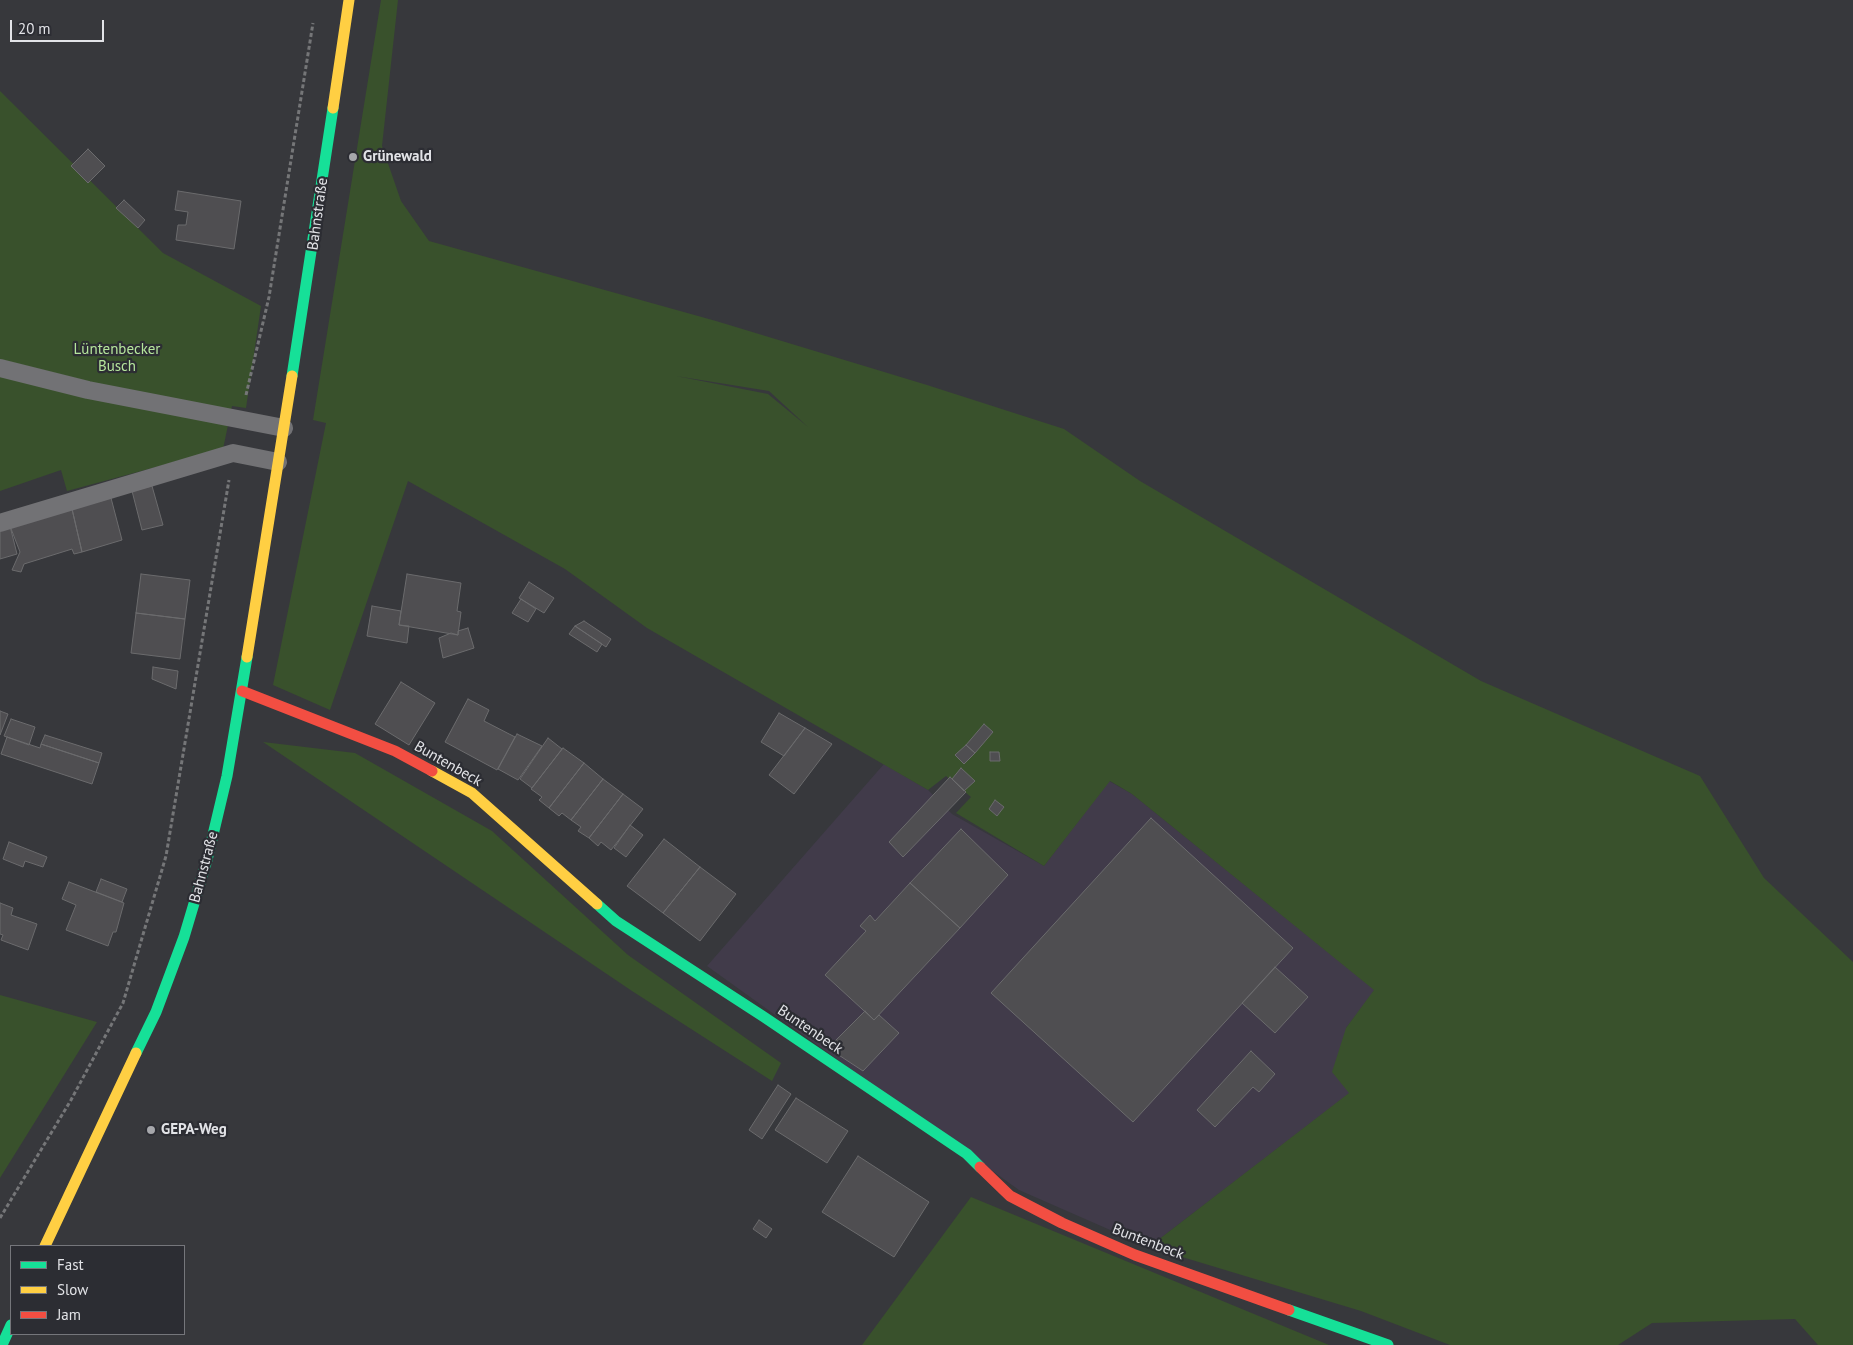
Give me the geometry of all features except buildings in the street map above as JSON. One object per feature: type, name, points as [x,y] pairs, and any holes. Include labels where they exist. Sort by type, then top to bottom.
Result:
[{"type":"main road","name":"Bahnstraße","points":[[45,1245],[156,1012],[184,937],[207,860],[225,785],[242,691],[349,0]]},
{"type":"main road","name":"Buntenbeck","points":[[242,691],[395,751],[472,793],[616,922],[776,1024],[967,1154],[1010,1196],[1062,1223],[1135,1255],[1388,1345]]},
{"type":"main road","points":[[2,1345],[10,1327]]},
{"type":"lane","points":[[0,368],[88,390],[284,428]]},
{"type":"lane","points":[[0,522],[233,453],[278,462]]},
{"type":"path","points":[[240,420],[270,297],[314,19]]},
{"type":"path","points":[[0,1218],[71,1100],[123,1004],[166,856],[233,453]]},
{"type":"shaded area","points":[[884,764],[928,790],[952,814],[1044,866],[1109,781],[1132,794],[1375,990],[1346,1028],[1350,1093],[1149,1247],[1019,1190],[707,966]]},
{"type":"green space","points":[[381,0],[398,0],[382,146],[401,201],[429,241],[716,321],[1064,429],[1140,481],[1481,681],[1700,776],[1764,878],[1853,962],[1853,1345],[1818,1345],[1795,1319],[1652,1323],[1618,1345],[1450,1345],[1361,1311],[1149,1247],[1349,1093],[1332,1072],[1346,1028],[1374,990],[1132,794],[1110,781],[1044,866],[956,813],[971,797],[946,776],[928,790],[647,628],[565,569],[408,481],[330,710],[273,685],[326,423],[313,420]],"holes":[[[676,376],[769,391],[808,427],[768,394]]]},
{"type":"green space","name":"Lüntenbecker Busch","points":[[0,91],[163,253],[261,306],[246,408],[232,406],[223,449],[67,491],[61,470],[0,491]]},
{"type":"green space","points":[[263,742],[355,753],[492,831],[628,955],[781,1063],[772,1081],[632,991]]},
{"type":"green space","points":[[0,995],[97,1022],[0,1178]]},
{"type":"green space","points":[[971,1197],[1329,1345],[862,1345]]},
{"type":"traffic: fast","points":[[292,376],[333,108]]},
{"type":"traffic: fast","points":[[136,1053],[156,1012],[184,937],[207,860],[227,776],[247,657]]},
{"type":"traffic: fast","points":[[597,904],[616,921],[764,1017],[967,1154],[980,1167]]},
{"type":"traffic: fast","points":[[1289,1310],[1388,1345]]},
{"type":"traffic: fast","points":[[2,1345],[10,1327]]},
{"type":"traffic: slow","points":[[333,108],[349,0]]},
{"type":"traffic: slow","points":[[247,657],[292,376]]},
{"type":"traffic: slow","points":[[432,771],[472,793],[597,904]]},
{"type":"traffic: slow","points":[[45,1245],[136,1053]]},
{"type":"traffic: jam","points":[[242,691],[395,751],[432,771]]},
{"type":"traffic: jam","points":[[980,1167],[1010,1196],[1062,1223],[1135,1255],[1289,1310]]},
{"type":"place","name":"Grünewald","points":[[353,157]]},
{"type":"place","name":"GEPA-Weg","points":[[151,1130]]}]
